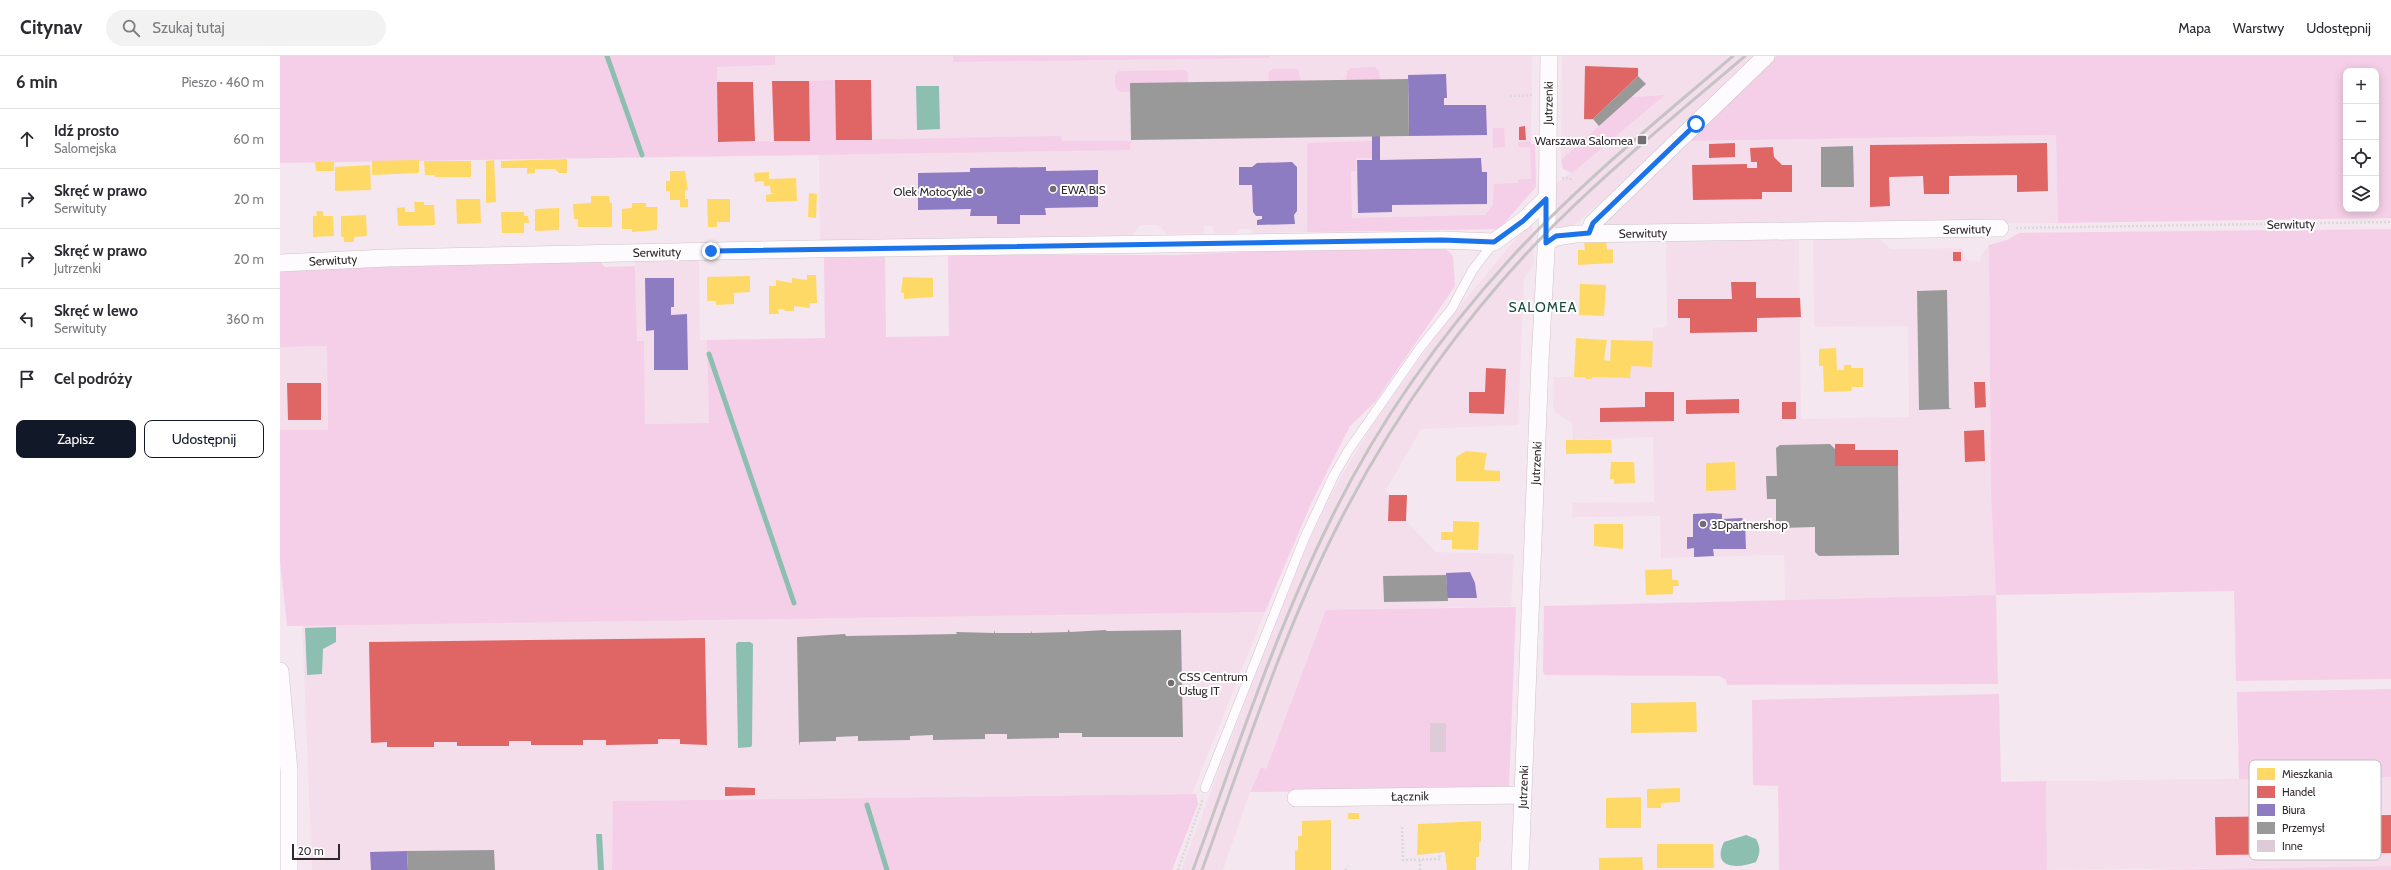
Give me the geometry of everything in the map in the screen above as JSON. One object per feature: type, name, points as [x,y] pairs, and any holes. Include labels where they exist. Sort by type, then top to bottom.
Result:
[{"type":"street","name":"Jutrzenki","points":[[1520,870],[1546,243],[1549,56]]},
{"type":"street","points":[[1589,233],[1593,223],[1766,56]]},
{"type":"street","points":[[1494,242],[1523,221],[1546,199]]},
{"type":"street","name":"Serwituty","points":[[1546,243],[1556,236],[1589,233],[2000,228]]},
{"type":"street","name":"Serwituty","points":[[280,263],[387,258],[811,249],[1442,240],[1494,242]]},
{"type":"street","points":[[280,671],[289,770],[289,870]]},
{"type":"street","name":"Łącznik","points":[[1296,798],[1523,795]]},
{"type":"lane","points":[[1205,788],[1304,539],[1334,475],[1348,451],[1452,308],[1472,271],[1494,242]]},
{"type":"path","points":[[1510,96],[1532,95]]},
{"type":"path","name":"Serwituty","points":[[2000,228],[2144,227],[2391,222]]},
{"type":"path","points":[[1178,870],[1205,788]]},
{"type":"path","points":[[1402,827],[1402,860],[1440,859],[1440,852]]},
{"type":"path","points":[[1420,860],[1420,870]]},
{"type":"path","points":[[1345,870],[1348,866]]},
{"type":"shaded area","points":[[280,56],[775,56],[775,65],[717,67],[719,142],[810,141],[809,81],[835,80],[836,140],[1061,136],[1062,141],[1131,141],[1130,150],[280,163]]},
{"type":"shaded area","points":[[775,56],[953,56],[953,62],[1252,58],[1253,56],[1532,56],[1531,144],[1535,144],[1536,187],[1499,229],[1254,233],[1251,229],[1240,229],[1236,233],[1214,233],[1213,226],[1204,226],[1204,233],[1167,234],[1158,225],[1141,225],[1132,235],[820,241],[819,155],[695,157],[717,67],[775,65]]},
{"type":"shaded area","points":[[953,56],[1269,56],[1269,58],[953,62]]},
{"type":"shaded area","points":[[1562,56],[1758,56],[1686,126],[1570,229],[1561,232],[1555,228],[1554,186],[1664,95],[1631,97],[1561,160]]},
{"type":"shaded area","points":[[1777,56],[2391,56],[2391,218],[2058,223],[2056,135],[1691,141],[1709,117],[1742,85]]},
{"type":"shaded area","points":[[1375,67],[1379,70],[1380,80],[1346,80],[1347,71],[1350,68]]},
{"type":"shaded area","points":[[1273,69],[1298,69],[1301,81],[1269,81],[1268,73]]},
{"type":"shaded area","points":[[1184,70],[1188,73],[1188,83],[1130,84],[1130,92],[1119,92],[1115,86],[1115,75],[1119,71]]},
{"type":"shaded area","points":[[916,86],[939,86],[940,129],[917,130]]},
{"type":"shaded area","points":[[1665,95],[1572,173],[1563,169],[1561,160],[1631,97]]},
{"type":"shaded area","points":[[1493,128],[1504,128],[1505,147],[1493,148]]},
{"type":"shaded area","points":[[2056,135],[2058,223],[1790,226],[1788,222],[1774,223],[1772,227],[1603,229],[1603,222],[1691,141]]},
{"type":"shaded area","points":[[1372,141],[1372,158],[1356,158],[1356,171],[1351,172],[1352,218],[1485,215],[1493,205],[1494,184],[1518,183],[1519,179],[1531,179],[1530,147],[1518,147],[1518,142],[1531,141],[1531,144],[1535,144],[1536,187],[1499,229],[1307,232],[1307,143]]},
{"type":"shaded area","points":[[1532,223],[1534,264],[1524,280],[1518,425],[1421,429],[1385,492],[1390,492],[1389,521],[1406,521],[1436,552],[1514,554],[1511,606],[1326,611],[1266,769],[1260,768],[1250,792],[1223,870],[1181,870],[1281,608],[1308,543],[1336,485],[1375,421],[1439,332],[1507,249]]},
{"type":"shaded area","points":[[2391,229],[2391,679],[2236,681],[2234,591],[1996,595],[1991,494],[1989,245],[2007,240],[2019,233]]},
{"type":"shaded area","points":[[1875,235],[1891,249],[1962,248],[1966,260],[1980,261],[1981,255],[1989,245],[1991,494],[1996,595],[1785,601],[1784,555],[1661,558],[1660,516],[1572,517],[1573,503],[1654,502],[1653,437],[1573,440],[1572,423],[1556,413],[1553,407],[1554,377],[1586,377],[1586,379],[1592,379],[1592,377],[1630,378],[1631,366],[1651,366],[1653,328],[1664,327],[1667,324],[1666,238],[1799,236],[1801,419],[1909,417],[1908,326],[1814,327],[1813,236]]},
{"type":"shaded area","points":[[1362,246],[1445,248],[1453,256],[1455,286],[1375,402],[1350,426],[1310,506],[1265,612],[287,626],[280,561],[280,430],[328,430],[327,346],[280,347],[280,271],[288,268],[600,262],[605,267],[635,266],[637,341],[644,341],[645,424],[709,423],[707,340],[825,338],[824,257],[885,256],[886,337],[949,336],[948,255],[1177,255]]},
{"type":"shaded area","points":[[635,258],[699,259],[700,340],[707,340],[709,423],[645,424],[644,341],[637,341]]},
{"type":"shaded area","points":[[327,346],[328,430],[280,430],[280,347]]},
{"type":"shaded area","points":[[1996,595],[1998,684],[1727,685],[1726,680],[1719,676],[1545,675],[1543,672],[1544,606]]},
{"type":"shaded area","points":[[1516,607],[1509,787],[1385,791],[1250,792],[1261,767],[1266,769],[1326,610]]},
{"type":"shaded area","points":[[1265,612],[1192,794],[613,801],[612,870],[312,870],[302,624]]},
{"type":"shaded area","points":[[336,627],[336,642],[323,649],[322,674],[307,675],[305,628]]},
{"type":"shaded area","points":[[738,642],[750,642],[753,644],[752,745],[751,747],[738,748],[736,644]]},
{"type":"shaded area","points":[[2391,689],[2391,777],[2381,777],[2381,760],[2249,760],[2249,779],[2239,779],[2237,692]]},
{"type":"shaded area","points":[[1999,694],[2001,782],[2046,781],[2047,870],[1779,870],[1778,786],[1753,785],[1752,700]]},
{"type":"shaded area","points":[[2381,777],[2391,777],[2391,866],[2047,870],[2046,781],[2249,779],[2249,860],[2381,860]]},
{"type":"shaded area","points":[[1196,794],[1198,804],[1172,870],[612,870],[613,801]]},
{"type":"shaded area","points":[[596,834],[602,834],[604,870],[598,870]]},
{"type":"shaded area","points":[[1746,835],[1756,839],[1758,842],[1759,850],[1756,862],[1742,866],[1728,865],[1721,858],[1721,851],[1724,842]]},
{"type":"shaded area","points":[[2391,866],[2391,870],[2143,870]]},
{"type":"building: Mieszkania","points":[[567,159],[567,173],[559,173],[555,169],[535,169],[535,173],[527,174],[527,168],[501,168],[501,161]]},
{"type":"building: Mieszkania","points":[[419,160],[419,173],[372,175],[372,161]]},
{"type":"building: Mieszkania","points":[[494,160],[496,202],[486,203],[486,161]]},
{"type":"building: Mieszkania","points":[[424,161],[471,161],[471,177],[435,177],[435,175],[425,175]]},
{"type":"building: Mieszkania","points":[[315,162],[334,162],[334,171],[316,171]]},
{"type":"building: Mieszkania","points":[[370,165],[371,190],[335,191],[335,167]]},
{"type":"building: Mieszkania","points":[[670,171],[685,171],[688,190],[685,190],[685,199],[688,199],[688,207],[680,207],[680,200],[670,200],[670,191],[666,191],[666,181],[670,181]]},
{"type":"building: Mieszkania","points":[[769,172],[769,179],[796,178],[797,201],[766,202],[766,195],[776,193],[771,193],[770,186],[764,186],[764,181],[755,182],[754,173]]},
{"type":"building: Mieszkania","points":[[809,193],[817,194],[816,218],[808,217]]},
{"type":"building: Mieszkania","points":[[591,196],[609,196],[610,203],[612,203],[612,227],[578,227],[578,219],[574,219],[573,204],[591,203]]},
{"type":"building: Mieszkania","points":[[456,199],[480,199],[481,223],[457,224]]},
{"type":"building: Mieszkania","points":[[707,199],[730,199],[730,222],[717,222],[717,227],[708,227]]},
{"type":"building: Mieszkania","points":[[414,202],[424,202],[424,205],[434,205],[435,225],[398,226],[397,208],[405,207],[405,212],[415,212]]},
{"type":"building: Mieszkania","points":[[632,203],[646,203],[646,207],[657,207],[657,230],[632,232],[632,229],[622,229],[622,209],[632,208]]},
{"type":"building: Mieszkania","points":[[559,208],[559,230],[535,231],[535,209]]},
{"type":"building: Mieszkania","points":[[316,211],[323,211],[323,216],[333,216],[334,236],[313,237],[313,216],[317,216]]},
{"type":"building: Mieszkania","points":[[501,212],[524,212],[524,216],[528,216],[529,223],[524,223],[524,233],[502,233]]},
{"type":"building: Mieszkania","points":[[366,215],[367,236],[354,237],[354,242],[344,242],[344,237],[341,237],[341,216]]},
{"type":"building: Mieszkania","points":[[1606,241],[1607,250],[1613,249],[1613,263],[1578,265],[1578,250],[1585,250],[1584,242]]},
{"type":"building: Mieszkania","points":[[807,275],[816,275],[817,303],[810,303],[810,308],[794,306],[794,311],[778,309],[779,314],[769,314],[769,286],[776,286],[776,280],[792,283],[792,278],[807,280]]},
{"type":"building: Mieszkania","points":[[750,276],[750,292],[734,293],[734,304],[716,305],[716,301],[707,301],[707,277]]},
{"type":"building: Mieszkania","points":[[903,277],[933,278],[933,297],[904,299],[904,293],[901,293]]},
{"type":"building: Mieszkania","points":[[1580,284],[1606,285],[1604,316],[1579,315]]},
{"type":"building: Mieszkania","points":[[1576,338],[1607,340],[1604,360],[1610,361],[1611,340],[1653,341],[1652,367],[1631,366],[1630,378],[1592,377],[1592,379],[1586,379],[1586,377],[1574,377]]},
{"type":"building: Mieszkania","points":[[1836,348],[1837,370],[1844,370],[1844,365],[1851,365],[1851,368],[1863,368],[1863,387],[1851,387],[1852,391],[1824,392],[1823,366],[1819,366],[1819,349]]},
{"type":"building: Mieszkania","points":[[1566,440],[1611,440],[1612,453],[1566,454]]},
{"type":"building: Mieszkania","points":[[1466,451],[1487,453],[1484,470],[1500,471],[1500,481],[1456,481],[1456,457]]},
{"type":"building: Mieszkania","points":[[1611,462],[1634,462],[1635,483],[1614,484],[1614,479],[1610,479]]},
{"type":"building: Mieszkania","points":[[1735,462],[1736,490],[1706,491],[1706,463]]},
{"type":"building: Mieszkania","points":[[1453,521],[1479,522],[1478,550],[1452,549],[1452,540],[1441,540],[1441,532],[1453,532]]},
{"type":"building: Mieszkania","points":[[1594,524],[1623,524],[1623,549],[1594,546]]},
{"type":"building: Mieszkania","points":[[1672,569],[1672,580],[1678,580],[1679,586],[1673,586],[1673,594],[1646,595],[1645,570]]},
{"type":"building: Mieszkania","points":[[1696,702],[1697,732],[1631,733],[1631,703]]},
{"type":"building: Mieszkania","points":[[1680,788],[1680,802],[1661,803],[1661,808],[1647,808],[1647,789]]},
{"type":"building: Mieszkania","points":[[1641,797],[1641,828],[1606,828],[1606,798]]},
{"type":"building: Mieszkania","points":[[1348,813],[1359,813],[1359,819],[1348,819]]},
{"type":"building: Mieszkania","points":[[1331,820],[1331,870],[1295,870],[1295,851],[1298,850],[1298,836],[1302,836],[1302,821]]},
{"type":"building: Mieszkania","points":[[1481,821],[1481,842],[1479,842],[1479,857],[1476,857],[1476,870],[1447,870],[1445,852],[1417,855],[1418,824]]},
{"type":"building: Mieszkania","points":[[1657,844],[1713,844],[1714,868],[1657,868]]},
{"type":"building: Mieszkania","points":[[1642,857],[1643,870],[1599,870],[1599,858]]},
{"type":"building: Handel","points":[[1585,66],[1638,68],[1638,76],[1593,119],[1584,119]]},
{"type":"building: Handel","points":[[835,80],[871,80],[872,140],[836,140]]},
{"type":"building: Handel","points":[[772,81],[809,81],[810,141],[774,141]]},
{"type":"building: Handel","points":[[717,82],[753,82],[755,141],[718,142]]},
{"type":"building: Handel","points":[[1525,126],[1526,140],[1519,140],[1519,127]]},
{"type":"building: Handel","points":[[1735,143],[1735,157],[1709,158],[1709,144]]},
{"type":"building: Handel","points":[[2047,143],[2048,191],[2017,192],[2017,175],[1949,176],[1949,194],[1924,194],[1923,176],[1889,177],[1890,206],[1870,207],[1870,145]]},
{"type":"building: Handel","points":[[1773,147],[1774,157],[1782,165],[1792,165],[1792,192],[1762,192],[1762,199],[1693,200],[1692,165],[1747,164],[1747,168],[1757,168],[1757,162],[1751,162],[1750,148]]},
{"type":"building: Handel","points":[[1953,252],[1961,252],[1961,261],[1953,261]]},
{"type":"building: Handel","points":[[1731,282],[1756,282],[1756,298],[1800,298],[1801,317],[1757,318],[1757,332],[1690,333],[1690,318],[1678,318],[1678,299],[1732,299]]},
{"type":"building: Handel","points":[[1486,368],[1506,369],[1504,414],[1469,413],[1469,392],[1485,392]]},
{"type":"building: Handel","points":[[1974,382],[1985,382],[1986,407],[1975,408]]},
{"type":"building: Handel","points":[[287,383],[321,383],[321,420],[288,420]]},
{"type":"building: Handel","points":[[1645,392],[1674,392],[1674,421],[1600,422],[1600,408],[1645,407]]},
{"type":"building: Handel","points":[[1739,399],[1739,413],[1686,414],[1686,400]]},
{"type":"building: Handel","points":[[1782,402],[1796,402],[1796,419],[1782,419]]},
{"type":"building: Handel","points":[[1984,430],[1985,461],[1965,462],[1964,431]]},
{"type":"building: Handel","points":[[1835,444],[1855,444],[1855,450],[1898,450],[1898,466],[1835,466]]},
{"type":"building: Handel","points":[[1389,495],[1407,495],[1406,521],[1388,521]]},
{"type":"building: Handel","points":[[705,638],[707,745],[680,744],[680,739],[658,739],[658,744],[606,745],[606,740],[583,740],[583,745],[531,745],[531,741],[509,741],[509,746],[457,746],[457,742],[434,742],[434,747],[387,747],[387,742],[371,743],[369,642]]},
{"type":"building: Handel","points":[[725,787],[755,788],[755,795],[725,796]]},
{"type":"building: Handel","points":[[2381,815],[2391,815],[2391,853],[2381,853]]},
{"type":"building: Handel","points":[[2215,817],[2249,817],[2249,855],[2216,855]]},
{"type":"building: Biura","points":[[1446,74],[1447,98],[1444,98],[1444,105],[1486,105],[1487,135],[1409,136],[1408,75]]},
{"type":"building: Biura","points":[[1372,136],[1380,136],[1380,160],[1481,158],[1482,172],[1487,172],[1487,204],[1392,205],[1392,212],[1358,213],[1357,160],[1372,160]]},
{"type":"building: Biura","points":[[1292,162],[1297,167],[1297,211],[1294,215],[1295,224],[1257,225],[1257,220],[1262,219],[1262,216],[1256,216],[1253,212],[1252,185],[1239,185],[1239,167],[1252,167],[1257,163]]},
{"type":"building: Biura","points":[[1046,167],[1046,171],[1098,170],[1098,207],[1045,208],[1046,215],[1020,215],[1020,224],[997,224],[997,216],[970,216],[971,209],[918,210],[918,173],[970,172],[970,168]]},
{"type":"building: Biura","points":[[645,278],[674,278],[674,307],[671,307],[671,315],[687,314],[688,370],[654,370],[654,330],[646,331]]},
{"type":"building: Biura","points":[[1693,514],[1722,514],[1722,519],[1742,518],[1745,522],[1746,549],[1713,549],[1714,556],[1694,557],[1694,548],[1687,549],[1687,537],[1693,537]]},
{"type":"building: Biura","points":[[1470,572],[1475,583],[1477,598],[1447,598],[1446,573]]},
{"type":"building: Biura","points":[[407,851],[408,870],[371,870],[370,852]]},
{"type":"building: Przemysł","points":[[1638,76],[1646,84],[1599,126],[1593,119]]},
{"type":"building: Przemysł","points":[[1408,79],[1409,136],[1131,140],[1130,83]]},
{"type":"building: Przemysł","points":[[1853,146],[1854,187],[1821,187],[1821,147]]},
{"type":"building: Przemysł","points":[[1947,290],[1949,408],[1952,409],[1919,410],[1917,291]]},
{"type":"building: Przemysł","points":[[1830,444],[1835,449],[1835,466],[1898,466],[1899,555],[1819,556],[1815,552],[1815,527],[1781,528],[1776,524],[1776,499],[1767,499],[1766,476],[1777,476],[1776,448],[1780,445]]},
{"type":"building: Przemysł","points":[[1446,575],[1448,601],[1384,602],[1383,576]]},
{"type":"building: Przemysł","points":[[1068,629],[1070,632],[1105,630],[1181,630],[1183,737],[1082,737],[1082,733],[1059,733],[1059,738],[1007,739],[1007,734],[985,734],[985,739],[933,740],[933,735],[910,736],[910,740],[858,741],[858,736],[836,737],[836,741],[800,742],[799,746],[797,637],[845,634],[846,636],[957,634],[956,632],[994,633],[995,630],[995,633],[1031,633],[1032,631],[1032,633],[1068,632]]},
{"type":"building: Przemysł","points":[[494,850],[495,870],[408,870],[407,851]]},
{"type":"building: Inne","points":[[1430,723],[1446,723],[1446,752],[1430,752]]},
{"type":"waterway","points":[[607,56],[642,155]]},
{"type":"waterway","points":[[709,354],[794,603]]},
{"type":"waterway","points":[[867,805],[887,870]]},
{"type":"railway","points":[[1193,870],[1257,693],[1291,606],[1310,563],[1348,486],[1368,451],[1411,383],[1459,319],[1511,258],[1537,231],[1591,179],[1733,56]]},
{"type":"railway","points":[[1202,870],[1266,693],[1300,606],[1319,563],[1362,480],[1410,401],[1437,363],[1494,290],[1557,222],[1626,158],[1745,56]]},
{"type":"place","name":"Warszawa Salomea","points":[[1642,140]]},
{"type":"place","name":"EWA BIS","points":[[1053,189]]},
{"type":"place","name":"Olek Motocykle","points":[[980,191]]},
{"type":"place","name":"3Dpartnershop","points":[[1703,524]]},
{"type":"place","name":"CSS Centrum Usług IT","points":[[1171,683]]},
{"type":"district","name":"SALOMEA","points":[[1543,307]]},
{"type":"route","points":[[711,251],[930,249],[1442,240],[1494,242],[1523,221],[1546,199],[1546,243],[1556,236],[1589,233],[1593,223],[1696,124]]}]
